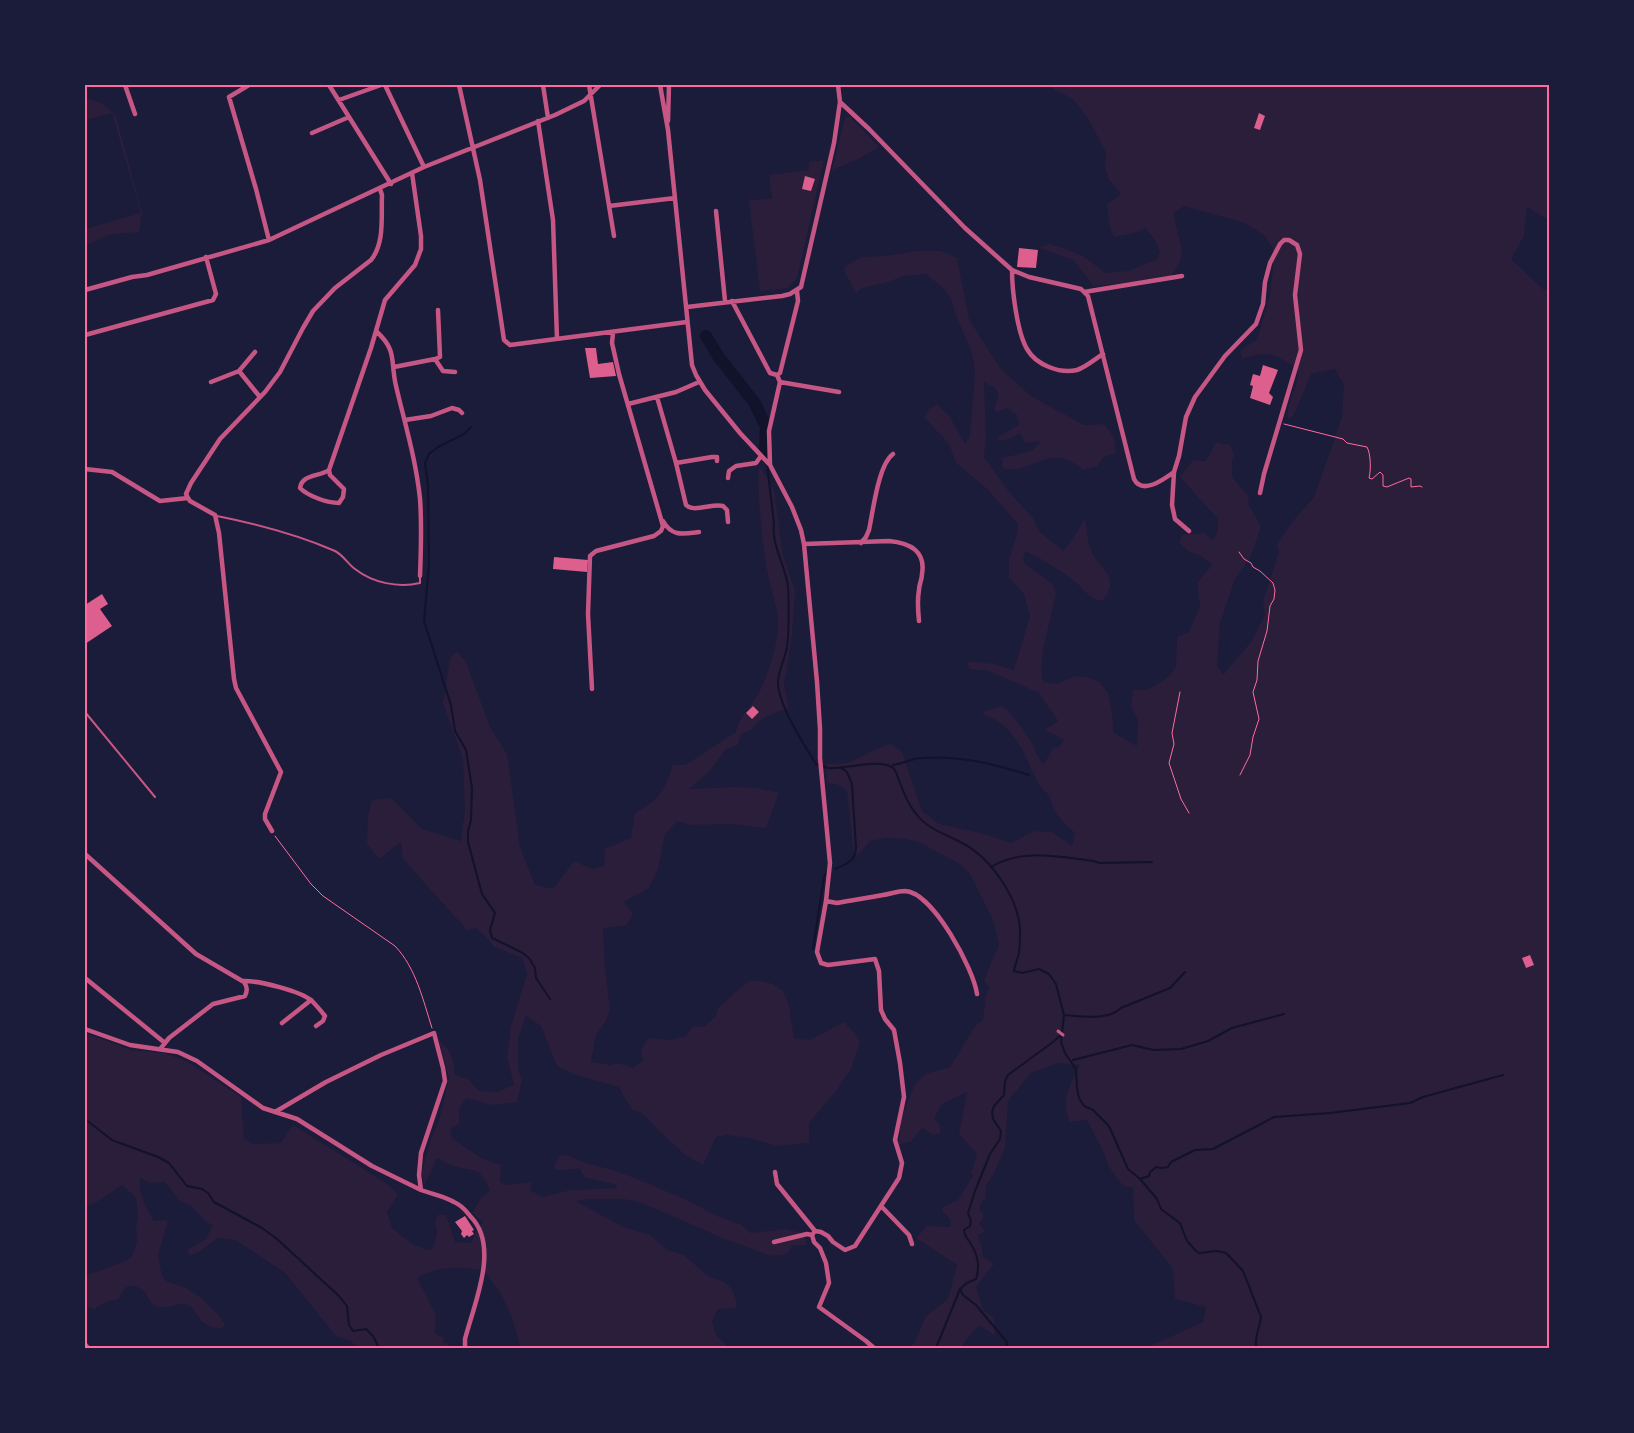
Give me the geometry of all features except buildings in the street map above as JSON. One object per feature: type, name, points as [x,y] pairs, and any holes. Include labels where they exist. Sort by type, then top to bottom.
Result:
[{"type":"street","points":[[124,85],[135,114]]},
{"type":"street","points":[[249,85],[238,87],[229,97],[269,240]]},
{"type":"street","points":[[329,85],[391,184]]},
{"type":"street","points":[[339,100],[381,85]]},
{"type":"street","points":[[385,85],[424,167]]},
{"type":"street","points":[[459,85],[474,146],[492,250],[504,340],[510,345],[687,322]]},
{"type":"street","points":[[543,85],[548,118]]},
{"type":"street","points":[[590,85],[590,95],[614,236]]},
{"type":"street","points":[[85,290],[132,277],[147,275],[269,240],[424,167],[548,118],[584,101],[600,85]]},
{"type":"street","points":[[660,85],[668,130],[692,365],[699,382],[740,433],[770,465],[792,507],[804,544],[817,682],[820,761],[830,863],[826,901],[817,952],[821,963],[828,965],[874,959],[879,971],[881,1010],[885,1019],[894,1030],[904,1097],[895,1140],[902,1163],[899,1178],[855,1246],[845,1250],[821,1232],[774,1242]]},
{"type":"street","points":[[668,130],[669,85]]},
{"type":"street","points":[[687,307],[725,301],[782,296],[797,291],[804,282],[834,143],[840,102],[838,85]]},
{"type":"street","points":[[840,102],[869,129],[965,228],[1012,270],[1029,277],[1081,289],[1088,296],[1136,484],[1141,487],[1147,486],[1174,472]]},
{"type":"street","points":[[312,133],[349,117]]},
{"type":"street","points":[[538,122],[553,220],[557,339]]},
{"type":"street","points":[[329,470],[304,479],[300,488],[302,491],[316,497],[339,503],[343,497],[344,489],[330,475],[329,470],[385,300],[415,265],[421,249],[421,236],[412,173]]},
{"type":"street","points":[[272,831],[265,820],[265,814],[281,772],[236,688],[219,533],[215,516],[190,501],[186,494],[191,483],[220,440],[260,397],[280,372],[313,311],[335,288],[376,254],[379,248],[380,237],[382,195],[380,189]]},
{"type":"street","points":[[608,206],[675,198]]},
{"type":"street","points":[[716,211],[725,301]]},
{"type":"street","points":[[1189,531],[1175,519],[1172,505],[1174,472],[1180,456],[1186,417],[1195,397],[1225,356],[1256,324],[1263,304],[1265,282],[1270,263],[1280,244],[1284,240],[1289,240],[1297,245],[1300,254],[1295,295],[1301,350],[1260,493]]},
{"type":"street","points":[[85,335],[212,300],[216,294],[206,257]]},
{"type":"street","points":[[1012,270],[1019,327],[1027,350],[1040,363],[1060,371],[1071,371],[1079,369],[1103,354]]},
{"type":"street","points":[[1084,292],[1182,276]]},
{"type":"street","points":[[777,375],[780,373],[798,300],[797,291]]},
{"type":"street","points":[[732,301],[770,373],[777,375]]},
{"type":"street","points":[[394,367],[440,357],[438,310]]},
{"type":"street","points":[[376,331],[386,340],[392,351],[395,384],[412,449],[420,499],[420,576]]},
{"type":"street","points":[[592,689],[588,614],[590,556],[596,551],[654,536],[661,531],[663,526],[612,343],[613,332]]},
{"type":"street","points":[[212,382],[240,371],[255,352]]},
{"type":"street","points":[[435,359],[443,371],[455,372]]},
{"type":"street","points":[[240,371],[260,397]]},
{"type":"street","points":[[770,465],[769,430],[780,382],[777,375]]},
{"type":"street","points":[[628,404],[682,390],[699,382]]},
{"type":"street","points":[[780,382],[839,392]]},
{"type":"street","points":[[657,397],[687,506],[692,508],[723,506],[727,510],[728,522]]},
{"type":"street","points":[[405,420],[431,416],[452,408],[462,413]]},
{"type":"street","points":[[861,543],[869,530],[883,471],[889,457],[893,454]]},
{"type":"street","points":[[676,463],[712,456],[717,457],[717,461]]},
{"type":"street","points":[[728,478],[727,474],[733,467],[756,463],[761,456]]},
{"type":"street","points":[[85,469],[112,472],[160,501],[188,498]]},
{"type":"street","points":[[662,519],[666,527],[673,533],[699,532]]},
{"type":"street","points":[[804,544],[889,541],[909,544],[916,551],[922,564],[923,572],[918,598],[919,621]]},
{"type":"street","points":[[86,855],[196,954],[242,981],[246,986],[247,991],[244,996],[213,1004],[169,1038],[161,1048]]},
{"type":"street","points":[[826,901],[837,903],[905,891],[917,895],[924,900],[950,934],[967,962],[976,983],[977,994]]},
{"type":"street","points":[[85,978],[165,1043]]},
{"type":"street","points":[[242,981],[251,980],[282,988],[311,1000],[325,1016],[323,1021],[316,1026]]},
{"type":"street","points":[[282,1023],[311,1000]]},
{"type":"street","points":[[85,1030],[130,1045],[161,1048],[178,1052],[197,1061],[263,1108],[297,1119],[372,1166],[422,1190],[460,1205],[474,1220],[482,1234],[485,1252],[485,1266],[465,1338],[466,1348]]},
{"type":"street","points":[[1058,1031],[1063,1034]]},
{"type":"street","points":[[275,1112],[357,1066],[434,1033],[445,1081],[421,1153],[419,1175],[422,1190]]},
{"type":"street","points":[[775,1172],[777,1184],[814,1233],[814,1242],[820,1248],[829,1283],[819,1307],[874,1348]]},
{"type":"street","points":[[881,1206],[909,1234],[912,1244]]},
{"type":"street","points":[[85,1344],[88,1348]]},
{"type":"lane","points":[[215,516],[246,522],[309,541],[338,553],[353,568],[369,579],[410,585],[420,583],[420,576]]},
{"type":"lane","points":[[85,712],[156,796]]},
{"type":"path","points":[[1279,424],[1322,433],[1343,439],[1347,443],[1367,447],[1370,459],[1368,463],[1369,478],[1372,479],[1380,472],[1383,475],[1383,486],[1386,487],[1409,478],[1411,479],[1411,487],[1422,487]]},
{"type":"path","points":[[1239,552],[1253,567],[1273,582],[1275,590],[1274,599],[1270,606],[1267,631],[1258,660],[1257,680],[1253,692],[1259,719],[1252,737],[1250,755],[1240,775]]},
{"type":"path","points":[[1180,692],[1172,733],[1174,744],[1169,763],[1181,799],[1189,813]]},
{"type":"path","points":[[272,831],[311,884],[323,896],[395,946],[403,954],[410,966],[434,1033]]},
{"type":"shaded area","points":[[1050,85],[1549,85],[1549,220],[1527,207],[1524,236],[1511,259],[1544,290],[1549,290],[1549,1348],[1146,1348],[1203,1322],[1206,1307],[1175,1299],[1173,1269],[1134,1220],[1133,1188],[1123,1186],[1109,1167],[1087,1120],[1070,1122],[1067,1114],[1066,1100],[1080,1065],[1059,1063],[1031,1073],[1008,1101],[1005,1149],[993,1175],[986,1185],[985,1199],[980,1207],[980,1211],[984,1215],[983,1220],[979,1223],[985,1232],[977,1235],[981,1243],[983,1257],[994,1264],[976,1287],[983,1309],[994,1319],[995,1336],[979,1325],[961,1348],[908,1348],[915,1342],[926,1316],[948,1299],[957,1265],[916,1238],[927,1226],[951,1227],[951,1220],[943,1212],[943,1207],[958,1200],[973,1176],[971,1171],[977,1154],[959,1134],[967,1092],[942,1104],[934,1118],[939,1124],[941,1133],[933,1135],[922,1128],[911,1142],[899,1144],[901,1119],[915,1084],[925,1074],[950,1067],[976,1025],[983,1020],[986,995],[990,988],[984,981],[999,947],[993,920],[970,874],[961,865],[919,842],[905,839],[886,838],[870,841],[859,854],[854,855],[847,791],[839,785],[827,783],[826,764],[848,763],[891,744],[902,752],[922,811],[939,824],[984,834],[1011,843],[1034,831],[1052,832],[1072,846],[1075,833],[1056,813],[1050,798],[1038,783],[1024,752],[1012,734],[996,720],[982,712],[1002,706],[1006,709],[1026,734],[1038,757],[1044,764],[1053,748],[1059,747],[1064,740],[1045,730],[1058,721],[1039,693],[989,671],[969,669],[967,661],[994,664],[1014,670],[1030,616],[1024,594],[1009,578],[1009,559],[1018,524],[986,488],[956,463],[949,444],[924,417],[929,409],[937,404],[950,417],[965,444],[970,436],[975,373],[972,353],[955,313],[952,301],[945,290],[926,274],[904,276],[885,283],[862,288],[856,293],[844,271],[846,266],[861,257],[886,256],[915,251],[941,251],[957,258],[969,319],[1000,368],[1031,396],[1084,425],[1104,424],[1114,437],[1116,454],[1105,456],[1097,466],[1083,470],[1071,462],[1060,458],[1040,461],[1022,468],[1003,468],[1002,458],[1031,451],[1042,441],[1025,443],[1020,433],[1010,439],[999,441],[998,437],[1019,425],[1017,415],[1007,408],[997,412],[994,409],[999,395],[995,388],[984,382],[986,435],[984,457],[1010,493],[1033,518],[1039,531],[1063,551],[1085,519],[1091,550],[1109,579],[1108,592],[1103,601],[1098,600],[1091,597],[1057,569],[1025,551],[1023,560],[1025,564],[1053,584],[1056,594],[1043,650],[1041,666],[1043,682],[1057,684],[1076,676],[1086,677],[1099,682],[1108,693],[1114,733],[1137,746],[1138,719],[1131,707],[1133,690],[1147,690],[1167,678],[1176,667],[1177,637],[1189,632],[1200,607],[1197,583],[1212,565],[1201,556],[1188,551],[1179,542],[1182,535],[1204,533],[1213,541],[1218,529],[1218,519],[1180,477],[1193,460],[1206,461],[1216,442],[1230,445],[1234,454],[1232,477],[1249,497],[1248,504],[1261,526],[1251,556],[1235,579],[1220,623],[1217,665],[1223,675],[1251,642],[1265,615],[1263,601],[1279,552],[1277,545],[1293,521],[1314,497],[1342,417],[1344,385],[1335,369],[1311,374],[1294,415],[1288,419],[1298,370],[1284,360],[1272,355],[1251,356],[1242,359],[1240,351],[1257,339],[1270,295],[1273,270],[1273,249],[1265,236],[1245,223],[1184,206],[1174,213],[1182,252],[1170,280],[1094,286],[1073,260],[1039,248],[1049,244],[1066,249],[1083,256],[1106,273],[1129,271],[1157,259],[1160,251],[1154,239],[1145,228],[1135,233],[1114,237],[1110,228],[1107,205],[1121,194],[1109,180],[1105,167],[1106,152],[1087,117],[1073,99],[1055,90]]},
{"type":"shaded area","points":[[85,99],[103,104],[110,110],[116,117],[142,213],[139,232],[108,235],[85,246],[85,229],[141,213],[112,113],[85,120]]},
{"type":"shaded area","points":[[849,116],[879,147],[859,159],[832,170],[845,118]]},
{"type":"shaded area","points":[[824,160],[797,278],[788,288],[760,291],[749,201],[772,198],[769,175],[809,170],[809,162]]},
{"type":"shaded area","points":[[759,465],[774,490],[783,555],[795,591],[792,634],[784,686],[789,708],[767,716],[750,731],[741,734],[738,745],[726,749],[709,772],[689,789],[735,787],[756,788],[779,793],[766,828],[730,824],[691,825],[677,821],[665,835],[658,869],[649,888],[624,902],[633,914],[627,925],[603,928],[610,1010],[606,1021],[596,1035],[591,1062],[610,1065],[618,1063],[633,1068],[643,1060],[641,1050],[648,1038],[669,1040],[685,1037],[693,1026],[704,1027],[716,1016],[718,1008],[749,981],[761,981],[773,984],[783,991],[789,1005],[794,1038],[810,1040],[844,1022],[855,1033],[860,1042],[851,1069],[836,1091],[809,1123],[809,1143],[777,1146],[750,1138],[727,1135],[716,1137],[703,1165],[684,1154],[642,1113],[633,1110],[619,1087],[576,1075],[557,1066],[541,1026],[526,1016],[518,1039],[518,1068],[522,1080],[517,1102],[493,1105],[466,1098],[459,1109],[459,1124],[450,1129],[452,1138],[481,1158],[501,1165],[500,1182],[506,1185],[532,1182],[530,1190],[542,1197],[571,1190],[616,1188],[617,1185],[584,1177],[580,1169],[553,1169],[559,1156],[567,1155],[586,1163],[613,1170],[685,1199],[717,1216],[740,1224],[751,1233],[784,1229],[803,1233],[807,1245],[793,1245],[787,1254],[771,1256],[714,1235],[639,1202],[623,1199],[576,1201],[623,1227],[650,1235],[668,1250],[684,1255],[709,1277],[724,1282],[732,1289],[736,1300],[736,1308],[718,1309],[712,1322],[716,1335],[729,1348],[521,1348],[511,1315],[500,1292],[483,1270],[449,1268],[433,1271],[417,1278],[436,1315],[435,1333],[444,1338],[443,1342],[451,1346],[458,1345],[457,1348],[359,1348],[349,1340],[337,1337],[285,1273],[236,1240],[218,1238],[190,1256],[187,1250],[206,1239],[213,1225],[206,1222],[192,1207],[179,1200],[165,1182],[150,1183],[140,1178],[141,1195],[154,1221],[168,1220],[158,1255],[162,1276],[166,1281],[186,1288],[201,1298],[218,1314],[225,1325],[222,1329],[208,1325],[202,1321],[191,1307],[185,1304],[158,1307],[151,1302],[145,1292],[135,1286],[126,1287],[119,1299],[106,1302],[94,1309],[88,1307],[85,1300],[85,1276],[128,1260],[132,1256],[137,1242],[136,1227],[138,1217],[136,1198],[122,1185],[100,1200],[85,1207],[85,1033],[131,1050],[165,1053],[188,1062],[241,1097],[244,1138],[253,1144],[281,1143],[293,1125],[389,1185],[398,1195],[387,1212],[392,1228],[415,1246],[420,1246],[426,1250],[433,1249],[437,1232],[435,1222],[438,1215],[446,1215],[455,1242],[471,1243],[477,1229],[483,1222],[472,1213],[481,1198],[490,1190],[480,1174],[474,1170],[453,1166],[437,1158],[424,1186],[422,1171],[431,1139],[439,1121],[449,1078],[439,1040],[447,1047],[451,1055],[454,1064],[454,1074],[469,1080],[479,1091],[497,1092],[514,1085],[507,1057],[511,1026],[527,974],[523,958],[494,947],[476,928],[467,930],[403,859],[401,842],[379,859],[367,844],[368,815],[372,800],[391,798],[422,829],[461,841],[465,808],[463,759],[443,703],[450,658],[457,652],[466,662],[490,727],[507,754],[520,847],[535,885],[553,889],[574,861],[592,869],[604,866],[605,849],[631,838],[635,813],[656,799],[660,794],[673,765],[685,765],[736,732],[767,674],[776,645],[778,620],[768,575],[762,534],[759,506]]},
{"type":"waterway","points":[[706,336],[718,356],[754,402],[766,426],[765,449]]},
{"type":"waterway","points":[[471,427],[464,434],[438,447],[429,454],[425,463],[428,485],[429,564],[424,621],[451,705],[455,731],[466,750],[472,788],[468,842],[482,894],[495,913],[490,930],[492,938],[529,958],[535,968],[536,978],[550,999]]},
{"type":"waterway","points":[[765,449],[766,459]]},
{"type":"waterway","points":[[767,464],[774,539],[788,586],[788,642],[778,681],[779,690],[786,712],[798,735],[816,764],[828,768],[873,764],[890,766],[895,770],[904,793],[917,815],[932,828],[972,849],[983,858],[1001,879],[1014,904],[1020,929],[1019,952],[1014,971],[1022,973],[1039,969],[1049,974],[1056,984],[1064,1015],[1061,1042],[1065,1053],[1076,1069],[1079,1098],[1084,1106],[1093,1110],[1109,1126],[1128,1169],[1140,1179],[1157,1199],[1161,1209],[1180,1223],[1187,1241],[1196,1251],[1199,1253],[1217,1251],[1226,1253],[1243,1271],[1261,1317],[1256,1338],[1256,1346],[1258,1348]]},
{"type":"waterway","points":[[893,765],[918,758],[936,757],[990,764],[1029,775]]},
{"type":"waterway","points":[[835,869],[852,859],[856,848],[852,784],[847,772],[840,767]]},
{"type":"waterway","points":[[991,867],[1015,857],[1040,855],[1100,863],[1152,862]]},
{"type":"waterway","points":[[813,949],[824,877],[827,872]]},
{"type":"waterway","points":[[1064,1015],[1094,1017],[1109,1015],[1121,1008],[1170,988],[1185,972]]},
{"type":"waterway","points":[[1073,1060],[1132,1045],[1153,1050],[1181,1049],[1208,1041],[1232,1028],[1284,1014]]},
{"type":"waterway","points":[[936,1348],[960,1289],[976,1279],[977,1257],[965,1236],[964,1230],[970,1226],[971,1221],[968,1213],[975,1191],[990,1154],[1000,1139],[1001,1131],[993,1119],[992,1112],[994,1106],[1004,1095],[1005,1081],[1008,1075],[1061,1035]]},
{"type":"waterway","points":[[1140,1179],[1149,1176],[1150,1172],[1156,1167],[1168,1167],[1171,1162],[1195,1150],[1213,1149],[1274,1117],[1330,1113],[1410,1103],[1423,1097],[1503,1075]]},
{"type":"waterway","points":[[85,1119],[112,1140],[169,1163],[187,1186],[202,1189],[208,1193],[214,1202],[262,1228],[277,1239],[339,1296],[347,1306],[349,1325],[353,1331],[366,1329],[373,1336],[379,1348]]},
{"type":"waterway","points":[[960,1289],[963,1295],[976,1305],[1006,1341],[1008,1348]]}]
